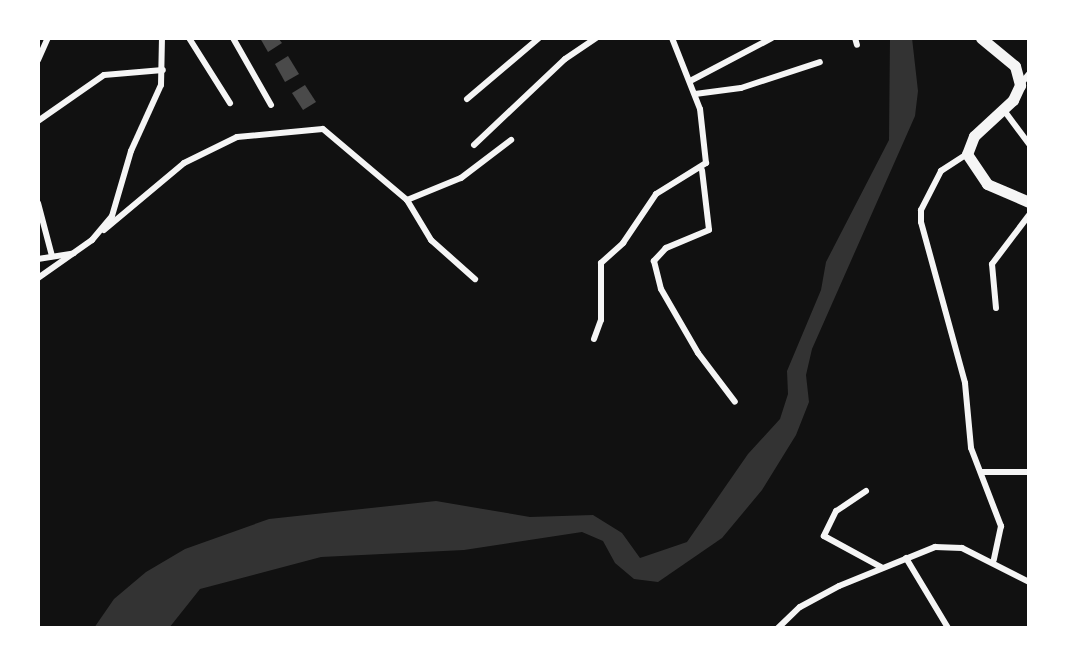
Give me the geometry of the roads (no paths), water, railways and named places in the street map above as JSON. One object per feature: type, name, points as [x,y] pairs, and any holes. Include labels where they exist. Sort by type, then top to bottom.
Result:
[{"type":"highway","points":[[981,38],[1015,66],[1020,85],[1003,109],[981,127],[967,154],[987,184],[1029,202]]},
{"type":"street","points":[[38,60],[48,38]]},
{"type":"street","points":[[104,230],[163,70],[162,38]]},
{"type":"street","points":[[189,38],[230,103]]},
{"type":"street","points":[[233,38],[271,105]]},
{"type":"street","points":[[467,99],[539,38]]},
{"type":"street","points":[[474,145],[565,59],[596,38]]},
{"type":"street","points":[[672,38],[692,80],[695,94],[707,160],[702,170],[708,232],[666,248],[654,261],[661,289],[698,353],[735,402]]},
{"type":"street","points":[[692,80],[772,38]]},
{"type":"street","points":[[695,94],[741,88],[820,62]]},
{"type":"street","points":[[38,121],[104,75],[163,70]]},
{"type":"street","points":[[1020,85],[1029,74]]},
{"type":"street","points":[[1003,109],[1029,144]]},
{"type":"street","points":[[38,278],[75,253],[213,145],[316,128],[331,132],[407,200],[431,240],[475,279]]},
{"type":"street","points":[[407,200],[461,178],[511,140]]},
{"type":"street","points":[[967,154],[941,171],[921,210],[921,222],[959,358],[971,448],[1001,526],[994,560]]},
{"type":"street","points":[[594,339],[601,320],[597,271],[601,263],[623,243],[656,194],[702,170]]},
{"type":"street","points":[[38,203],[52,256]]},
{"type":"street","points":[[996,308],[994,257],[1029,215]]},
{"type":"street","points":[[38,259],[75,253]]},
{"type":"street","points":[[981,472],[1029,472]]},
{"type":"street","points":[[866,491],[836,511],[824,536],[881,567]]},
{"type":"street","points":[[778,628],[800,607],[881,567],[949,546],[994,560],[1029,582]]},
{"type":"street","points":[[906,558],[948,628]]}]
